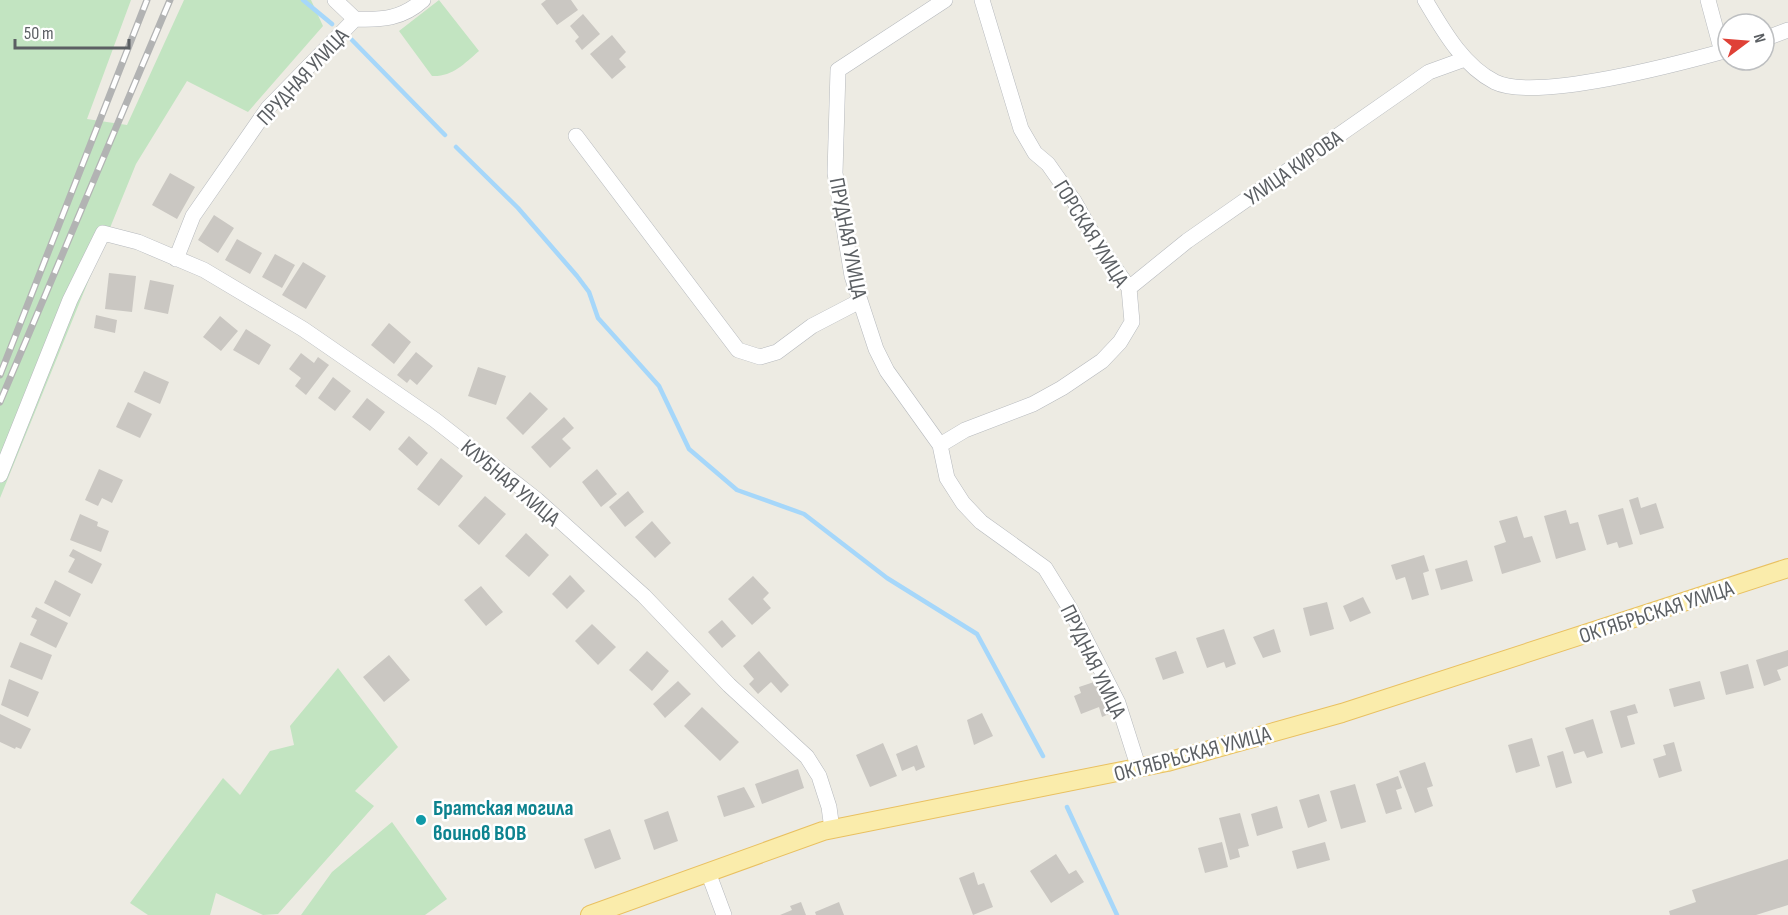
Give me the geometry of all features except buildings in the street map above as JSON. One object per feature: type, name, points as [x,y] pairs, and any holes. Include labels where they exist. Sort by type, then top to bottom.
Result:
[{"type":"main road","name":"ОКТЯБРЬСКАЯ УЛИЦА","points":[[590,915],[832,829],[1139,769],[1342,713],[1788,568]]},
{"type":"street","points":[[335,0],[356,19]]},
{"type":"street","name":"ПРУДНАЯ УЛИЦА","points":[[176,259],[193,216],[268,108],[356,19],[385,20],[414,8],[423,0]]},
{"type":"street","name":"ПРУДНАЯ УЛИЦА","points":[[945,0],[838,70],[835,173],[852,276],[876,349],[887,371],[940,445],[947,478],[963,503],[981,522],[1045,568],[1069,607],[1118,703],[1139,769]]},
{"type":"street","name":"ГОРСКАЯ УЛИЦА","points":[[940,445],[965,430],[1033,404],[1102,361],[1120,342],[1132,322],[1129,288],[1100,247],[1074,201],[1048,164],[1035,153],[1021,129],[982,0]]},
{"type":"street","points":[[1425,0],[1464,59],[1496,83],[1524,88],[1620,76],[1716,53]]},
{"type":"street","points":[[1708,0],[1716,24]]},
{"type":"street","name":"УЛИЦА КИРОВА","points":[[1129,288],[1187,241],[1412,84],[1430,72],[1464,59]]},
{"type":"street","points":[[576,136],[738,350],[760,357],[777,352],[812,326],[860,301]]},
{"type":"street","name":"КЛУБНАЯ УЛИЦА","points":[[0,475],[70,300],[103,233],[138,242],[204,270],[324,342],[435,420],[537,500],[644,596],[729,686],[807,757],[819,776],[829,807],[832,829]]},
{"type":"street","points":[[708,872],[724,915]]},
{"type":"green space","points":[[0,0],[131,0],[87,119],[127,125],[184,0],[311,0],[323,26],[248,112],[187,81],[136,164],[0,498]]},
{"type":"green space","points":[[439,0],[479,51],[452,72],[432,76],[399,31]]},
{"type":"green space","points":[[338,668],[398,747],[355,791],[374,806],[278,914],[263,915],[216,893],[210,915],[148,915],[130,903],[223,778],[240,795],[270,751],[294,745],[290,726]]},
{"type":"green space","points":[[392,822],[447,899],[425,915],[301,915],[332,872]]},
{"type":"waterway","points":[[303,0],[332,24]]},
{"type":"waterway","points":[[352,40],[445,135]]},
{"type":"waterway","points":[[456,147],[518,208],[577,276],[589,292],[598,318],[659,386],[689,449],[737,490],[804,514],[887,578],[977,634],[1043,756]]},
{"type":"waterway","points":[[1067,807],[1117,915]]},
{"type":"railway","points":[[0,375],[147,0]]},
{"type":"railway","points":[[0,402],[170,0]]},
{"type":"place","name":"Братская могила воинов ВОВ","points":[[421,820]]}]
